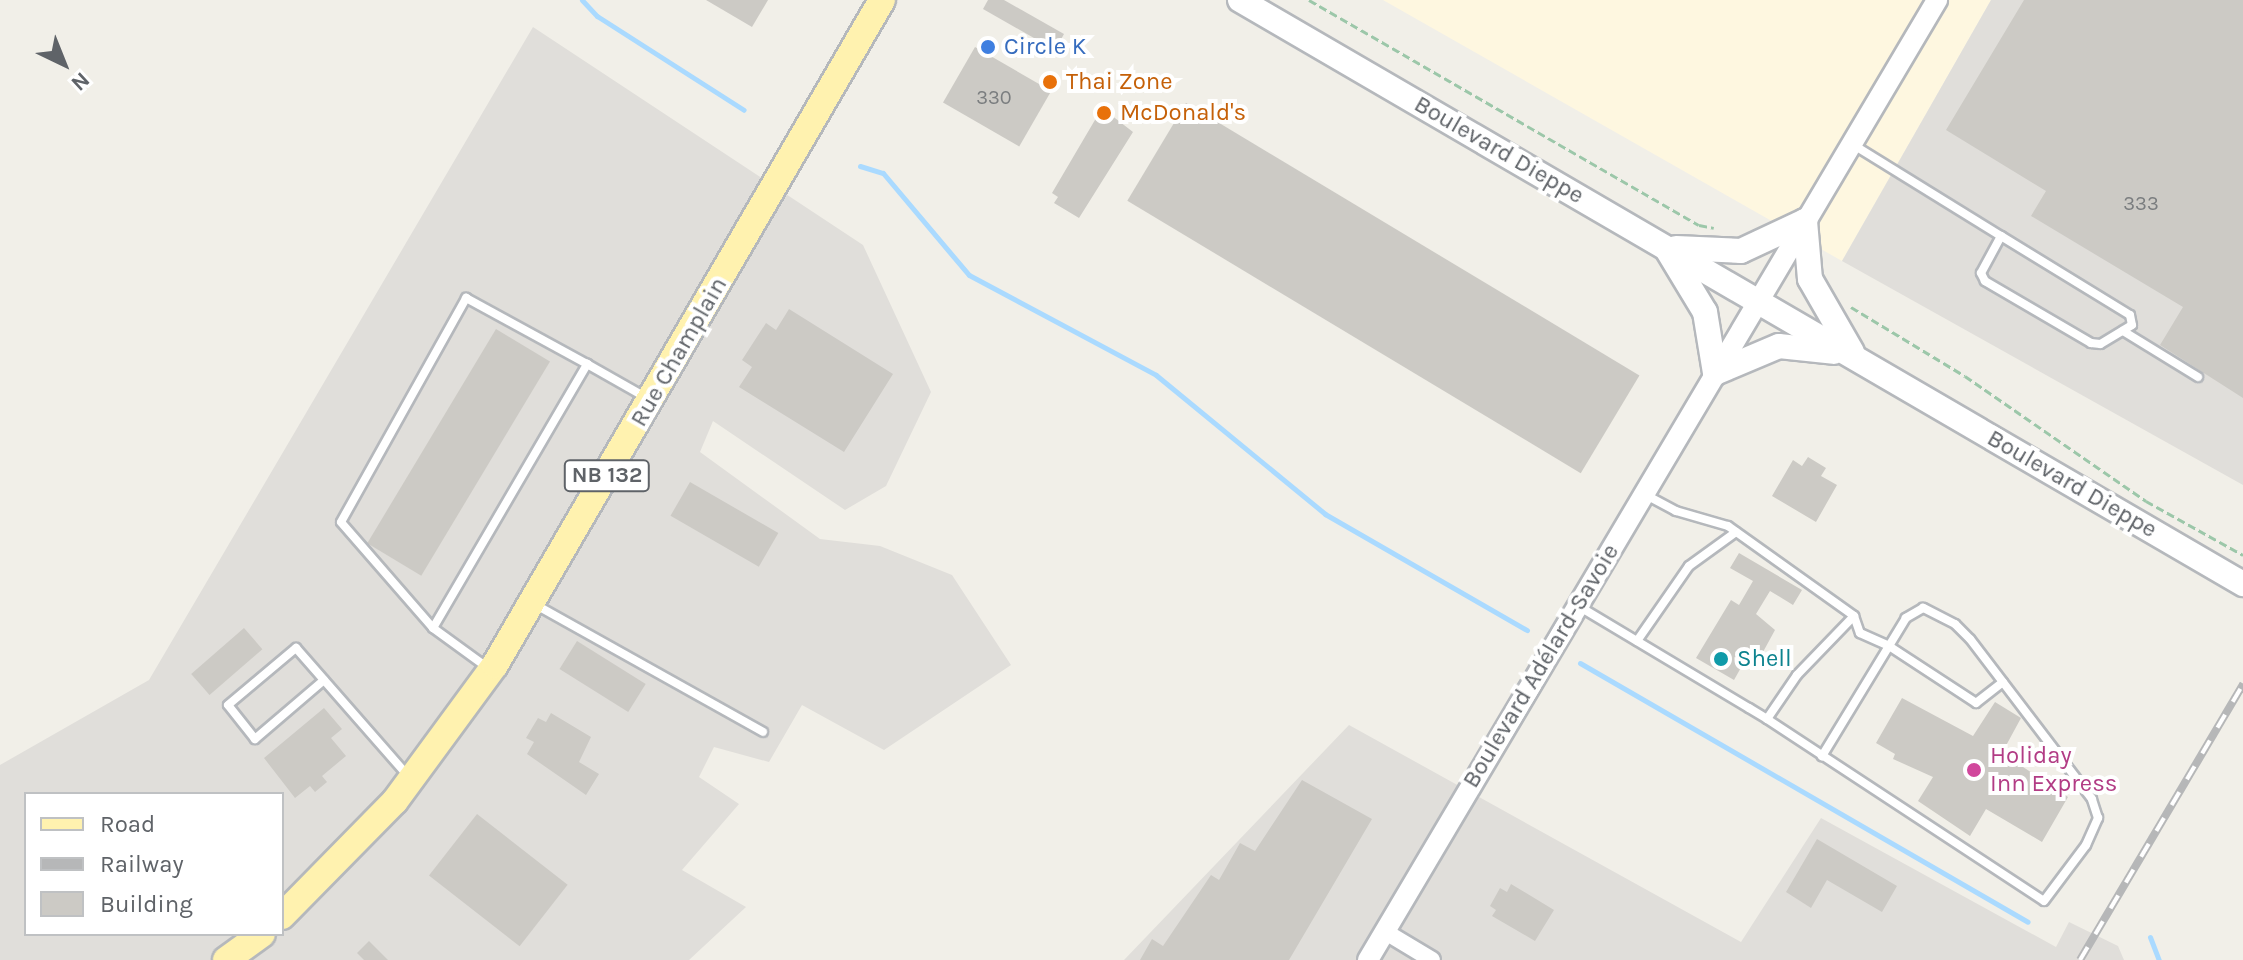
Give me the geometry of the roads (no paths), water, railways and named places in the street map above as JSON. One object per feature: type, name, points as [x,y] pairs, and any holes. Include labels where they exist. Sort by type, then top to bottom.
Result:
[{"type":"main road","name":"Rue Champlain","points":[[284,914],[351,850],[412,780],[491,671],[882,0]]},
{"type":"main road","name":"Boulevard Dieppe","points":[[1240,0],[2243,584]]},
{"type":"main road","points":[[1665,246],[1733,253],[1805,221],[1810,279],[1856,357]]},
{"type":"main road","points":[[1665,246],[1705,312],[1715,373],[1779,346],[1856,357]]},
{"type":"main road","points":[[226,960],[259,936]]},
{"type":"street","points":[[1805,221],[1937,0]]},
{"type":"street","name":"Boulevard Adélard-Savoie","points":[[1368,960],[1715,373],[1768,305],[1805,221]]},
{"type":"street","points":[[1384,931],[1432,960]]},
{"type":"lane","points":[[1851,143],[2130,315],[2132,325],[2100,344],[2080,340],[1985,281],[1981,273],[2001,236]]},
{"type":"lane","points":[[491,671],[433,628],[341,522],[466,298],[651,400]]},
{"type":"lane","points":[[2123,331],[2198,377]]},
{"type":"lane","points":[[433,628],[587,364]]},
{"type":"lane","points":[[1644,494],[1736,532],[1854,616],[1860,633],[1889,646],[1976,703],[2003,682]]},
{"type":"lane","points":[[1637,641],[1689,566],[1736,532]]},
{"type":"lane","points":[[532,603],[763,732]]},
{"type":"lane","points":[[1577,605],[1767,719],[1822,756],[2044,901],[2086,845],[2098,818],[2092,799],[1955,624],[1923,608],[1906,618],[1822,756]]},
{"type":"lane","points":[[1767,719],[1797,675],[1854,616]]},
{"type":"lane","points":[[324,680],[255,739],[228,705],[296,648],[412,780]]},
{"type":"waterway","points":[[582,0],[597,16],[744,110]]},
{"type":"waterway","points":[[860,166],[883,173],[969,275],[1156,375],[1325,514],[1527,630]]},
{"type":"waterway","points":[[1580,663],[2028,922]]},
{"type":"waterway","points":[[2150,937],[2159,960]]},
{"type":"railway","points":[[2080,960],[2243,684]]},
{"type":"place","name":"Circle K","points":[[988,47]]},
{"type":"place","name":"Thai Zone","points":[[1050,82]]},
{"type":"place","name":"McDonald's","points":[[1104,113]]},
{"type":"place","name":"Shell","points":[[1721,659]]},
{"type":"place","name":"Holiday Inn Express","points":[[1974,770]]}]
